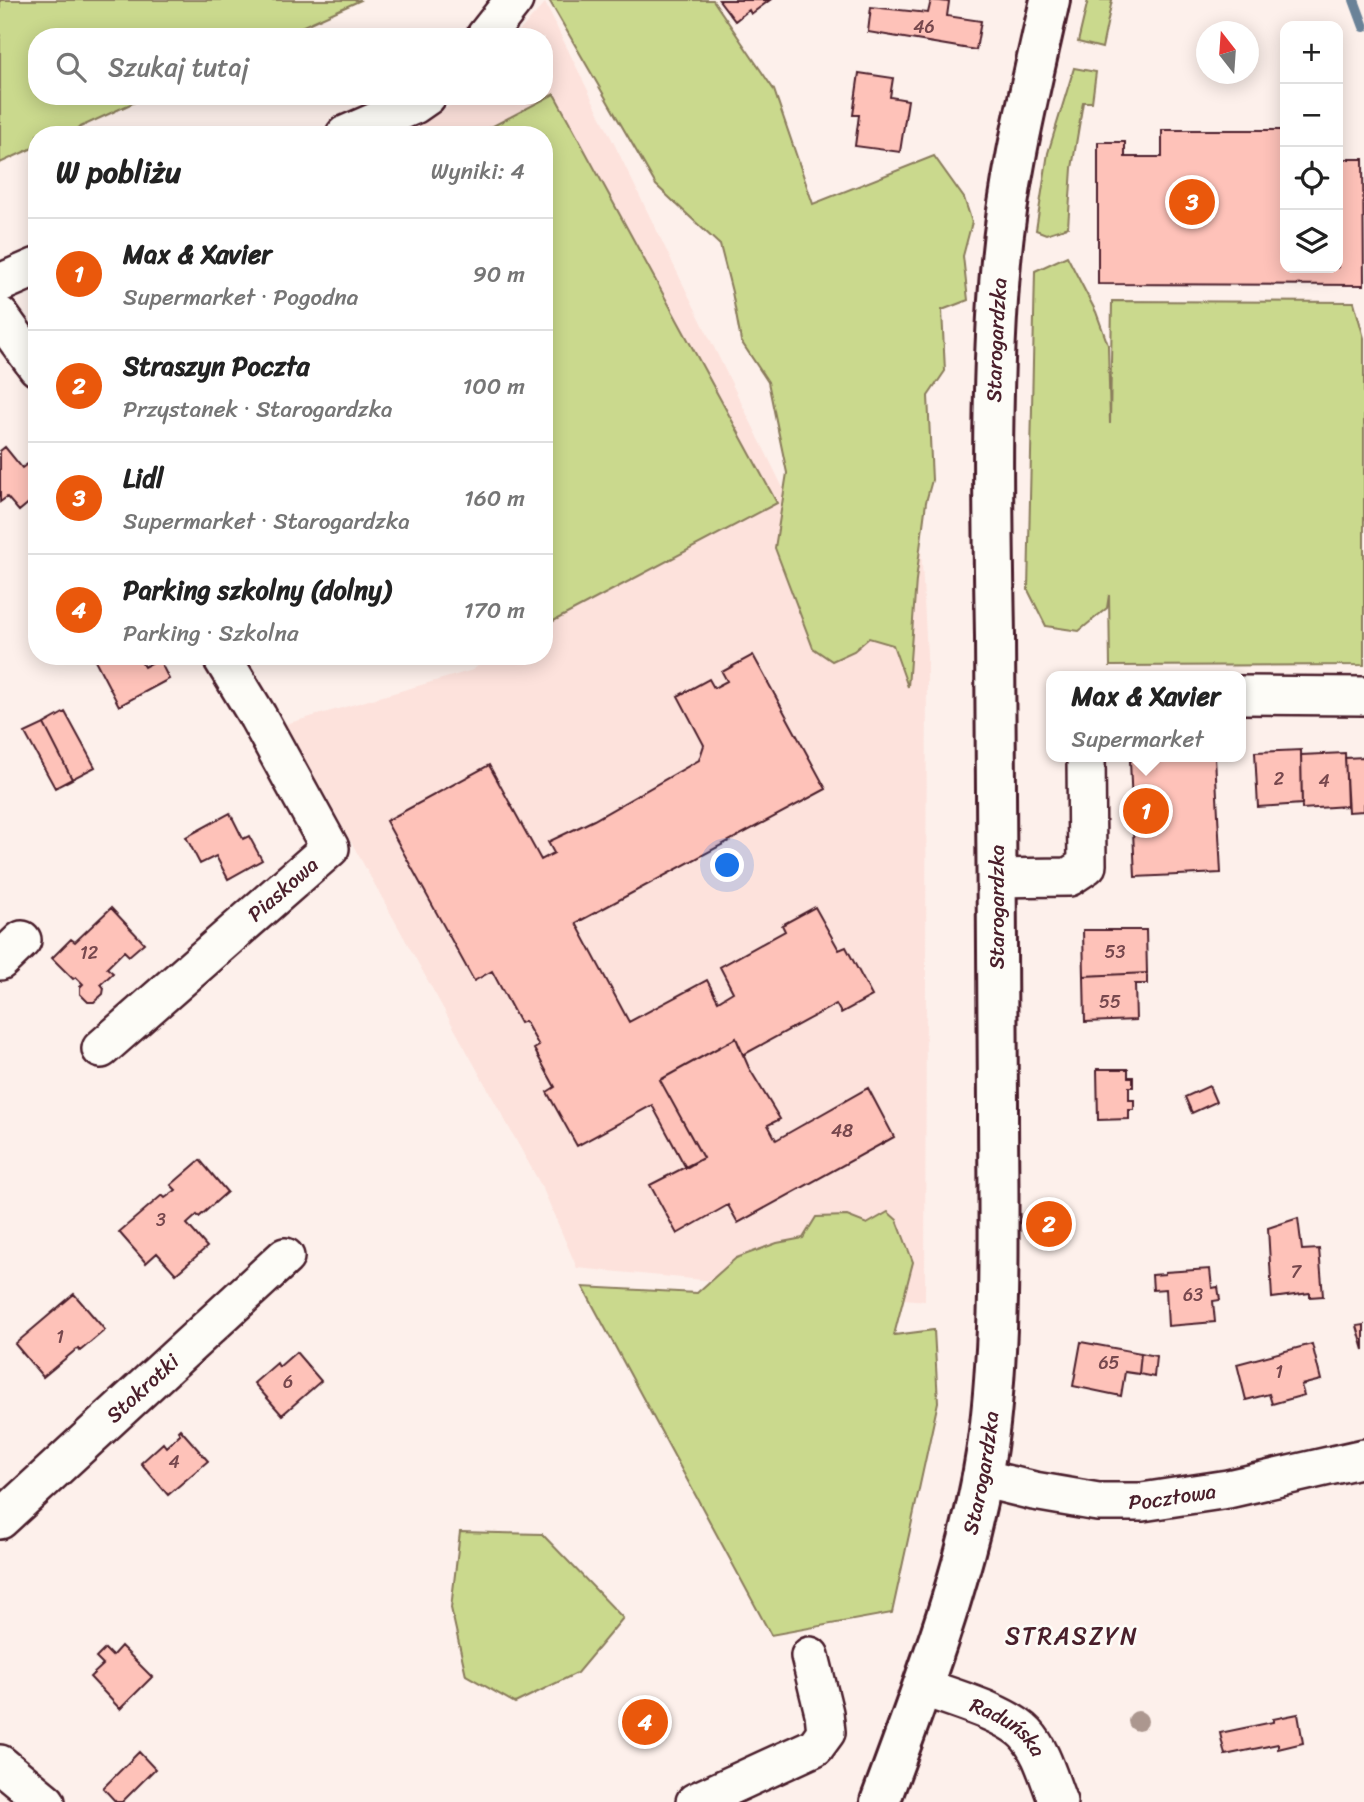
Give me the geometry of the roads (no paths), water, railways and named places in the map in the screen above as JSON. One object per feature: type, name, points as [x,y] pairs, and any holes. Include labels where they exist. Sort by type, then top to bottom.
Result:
[{"type":"main road","name":"Starogardzka","points":[[880,1802],[922,1687],[967,1542],[990,1426],[997,1280],[997,878],[992,394],[1001,258],[1009,199],[1021,124],[1050,0]]},
{"type":"street","points":[[492,28],[514,0]]},
{"type":"street","points":[[366,126],[414,105]]},
{"type":"street","points":[[0,283],[28,271]]},
{"type":"street","points":[[0,316],[28,355]]},
{"type":"street","name":"Piaskowa","points":[[101,1049],[330,848],[227,665]]},
{"type":"street","points":[[1246,695],[1364,695]]},
{"type":"street","points":[[997,878],[1069,877],[1087,865],[1086,762]]},
{"type":"street","name":"Stokrotki","points":[[0,1520],[285,1257]]},
{"type":"street","name":"Pocztowa","points":[[981,1478],[1142,1511],[1364,1458]]},
{"type":"street","points":[[695,1802],[815,1747],[827,1732],[810,1656]]},
{"type":"street","name":"Raduńska","points":[[922,1687],[1016,1725],[1027,1735],[1037,1751],[1058,1802]]},
{"type":"street","points":[[0,1764],[46,1802]]},
{"type":"waterway","points":[[1354,0],[1364,27]]},
{"type":"place","name":"Lidl","points":[[1192,202]]},
{"type":"place","name":"Max & Xavier","points":[[1146,811]]},
{"type":"place","name":"Straszyn Poczta","points":[[1049,1224]]},
{"type":"place","name":"Parking szkolny (dolny)","points":[[645,1722]]},
{"type":"district","name":"STRASZYN","points":[[1072,1636]]}]
